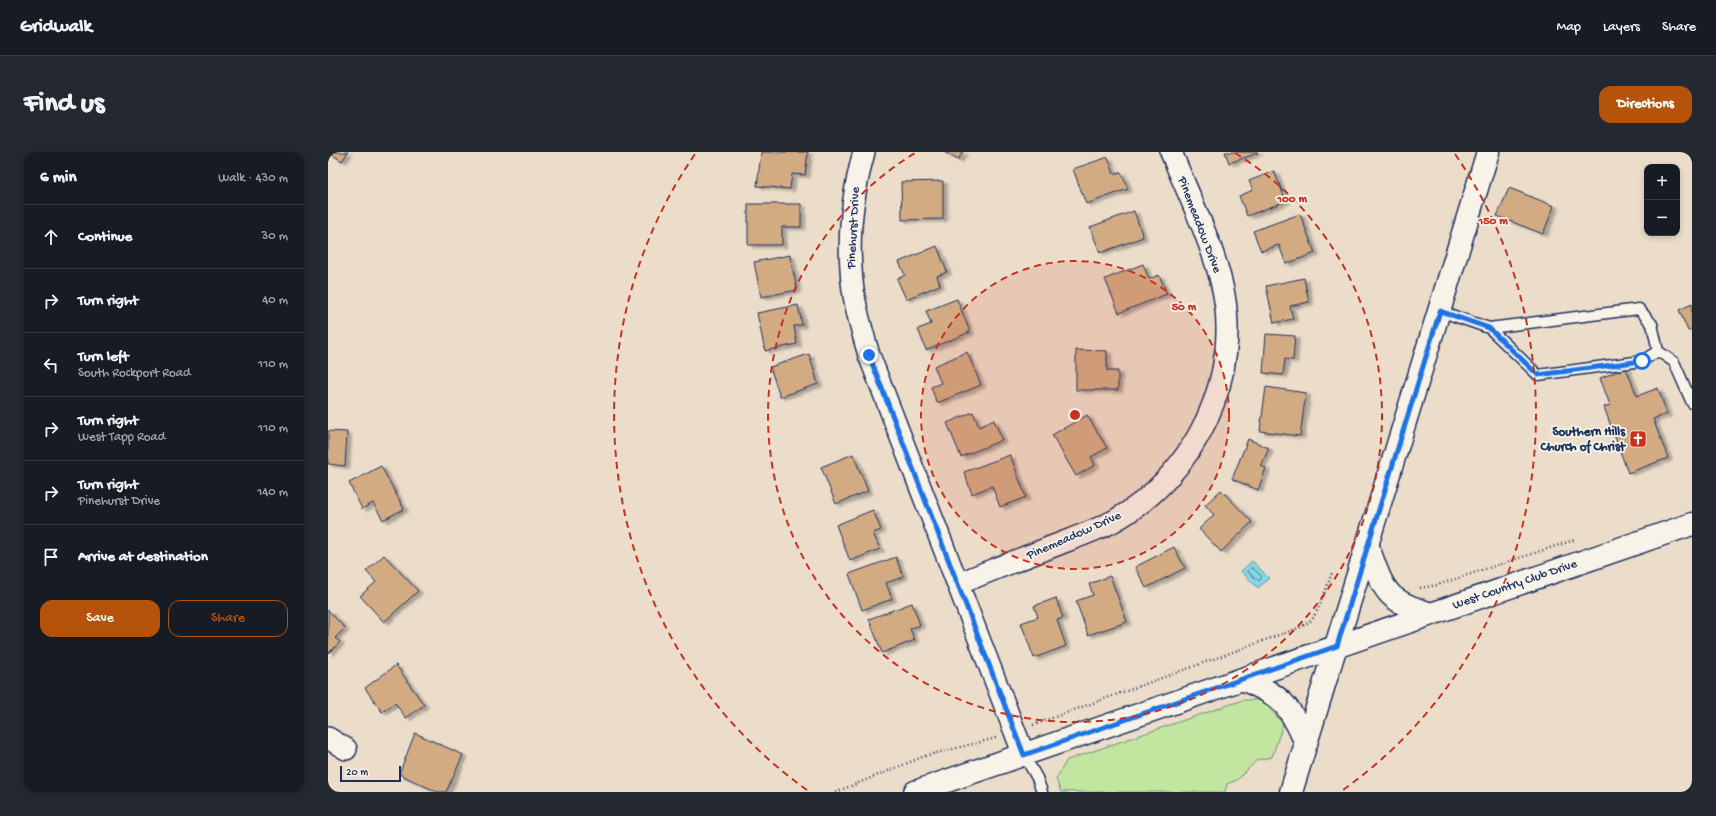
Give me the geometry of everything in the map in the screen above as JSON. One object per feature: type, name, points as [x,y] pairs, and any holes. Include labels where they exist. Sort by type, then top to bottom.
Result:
[{"type":"main road","points":[[1291,792],[1368,546],[1488,152]]},
{"type":"main road","name":"West Country Club Drive","points":[[915,792],[1692,524]]},
{"type":"main road","points":[[1368,546],[1380,580],[1387,592],[1409,608],[1432,614]]},
{"type":"main road","points":[[1242,679],[1266,690],[1280,699],[1294,716],[1306,743]]},
{"type":"street","name":"Pinehurst Drive","points":[[864,152],[854,198],[851,268],[860,324],[869,355],[1024,755]]},
{"type":"street","name":"Pinemeadow Drive","points":[[958,584],[1112,522],[1160,488],[1201,434],[1213,408],[1222,376],[1226,315],[1222,283],[1213,253],[1171,152]]},
{"type":"street","points":[[328,738],[346,749]]},
{"type":"lane","points":[[1489,328],[1639,309],[1652,324],[1658,351],[1674,362],[1692,403]]},
{"type":"lane","points":[[1440,311],[1489,328],[1538,375],[1642,361],[1658,351]]},
{"type":"lane","points":[[1024,755],[1037,778],[1042,792]]},
{"type":"path","points":[[1419,588],[1437,585],[1578,539]]},
{"type":"path","points":[[836,792],[925,756],[978,744],[1015,732],[1301,627],[1312,620],[1320,605],[1332,573]]},
{"type":"green space","points":[[1243,700],[1262,700],[1283,724],[1272,757],[1257,760],[1237,780],[1227,784],[1225,792],[1061,792],[1056,779],[1067,760]]},
{"type":"water","points":[[1252,561],[1269,578],[1258,588],[1241,571]]},
{"type":"building","points":[[328,152],[348,152],[342,161]]},
{"type":"building","points":[[761,152],[808,152],[805,175],[792,174],[790,189],[757,186]]},
{"type":"building","points":[[944,152],[963,152],[958,160]]},
{"type":"building","points":[[1225,152],[1258,152],[1258,153],[1229,163]]},
{"type":"building","points":[[1108,157],[1114,174],[1121,172],[1128,189],[1086,204],[1073,169]]},
{"type":"building","points":[[1274,171],[1286,201],[1247,216],[1239,196],[1253,190],[1249,181]]},
{"type":"building","points":[[943,181],[943,219],[902,220],[901,182]]},
{"type":"building","points":[[1509,188],[1554,206],[1543,234],[1497,216]]},
{"type":"building","points":[[748,204],[801,204],[801,227],[782,227],[782,245],[748,245]]},
{"type":"building","points":[[1134,211],[1143,237],[1100,253],[1090,227]]},
{"type":"building","points":[[1300,214],[1315,253],[1286,264],[1279,245],[1261,251],[1253,231]]},
{"type":"building","points":[[937,246],[947,272],[937,276],[940,285],[906,299],[897,279],[905,275],[899,262]]},
{"type":"building","points":[[790,255],[797,290],[761,297],[754,262]]},
{"type":"building","points":[[1143,264],[1149,279],[1159,275],[1167,294],[1119,313],[1105,279]]},
{"type":"building","points":[[1304,278],[1309,302],[1290,306],[1293,319],[1274,323],[1266,286]]},
{"type":"building","points":[[957,299],[970,332],[926,350],[918,329],[931,324],[926,311]]},
{"type":"building","points":[[1692,304],[1692,329],[1688,331],[1679,310]]},
{"type":"building","points":[[798,305],[802,325],[794,326],[797,344],[765,351],[757,313]]},
{"type":"building","points":[[1266,334],[1295,336],[1293,360],[1285,359],[1283,375],[1263,373]]},
{"type":"building","points":[[1076,350],[1107,351],[1107,371],[1118,371],[1118,390],[1076,390]]},
{"type":"building","points":[[967,352],[981,385],[937,403],[931,387],[941,383],[934,366]]},
{"type":"building","points":[[809,354],[818,384],[780,397],[770,367]]},
{"type":"building","name":"Southern Hills Church of Christ","points":[[1626,368],[1637,396],[1658,388],[1667,414],[1653,419],[1668,458],[1628,473],[1604,407],[1610,405],[1600,378]]},
{"type":"building","points":[[1266,387],[1306,393],[1300,436],[1260,431]]},
{"type":"building","points":[[973,412],[979,427],[994,420],[1002,440],[961,457],[947,423]]},
{"type":"building","points":[[1087,415],[1107,448],[1091,457],[1095,465],[1076,476],[1052,435]]},
{"type":"building","points":[[328,431],[347,432],[345,466],[328,464]]},
{"type":"building","points":[[1248,439],[1269,448],[1261,466],[1266,468],[1258,490],[1232,479]]},
{"type":"building","points":[[853,454],[868,491],[836,504],[821,467]]},
{"type":"building","points":[[1010,455],[1026,497],[1000,507],[992,486],[972,494],[964,472]]},
{"type":"building","points":[[381,466],[404,509],[383,520],[373,503],[362,509],[349,483]]},
{"type":"building","points":[[1221,490],[1252,522],[1221,552],[1199,529],[1214,515],[1205,505]]},
{"type":"building","points":[[873,510],[881,530],[873,533],[880,549],[850,561],[836,525]]},
{"type":"building","points":[[1174,547],[1185,568],[1146,588],[1135,567]]},
{"type":"building","points":[[384,555],[418,591],[384,622],[360,596],[376,582],[366,571]]},
{"type":"building","points":[[896,557],[903,577],[886,583],[892,599],[862,610],[849,574]]},
{"type":"building","points":[[1110,576],[1127,622],[1088,635],[1076,601],[1093,595],[1089,584]]},
{"type":"building","points":[[1056,598],[1063,618],[1057,620],[1066,646],[1034,658],[1021,623],[1038,617],[1034,606]]},
{"type":"building","points":[[912,603],[920,625],[910,629],[915,640],[882,653],[869,619]]},
{"type":"building","points":[[328,610],[345,628],[335,638],[340,642],[328,654]]},
{"type":"building","points":[[396,665],[424,705],[406,718],[395,703],[382,712],[365,688]]},
{"type":"building","points":[[415,733],[463,755],[446,792],[437,792],[399,774]]},
{"type":"place","name":"Southern Hills Church of Christ","points":[[1638,439]]},
{"type":"route","points":[[869,355],[1024,755],[1337,646],[1440,311],[1489,328],[1538,375],[1642,361]]}]
